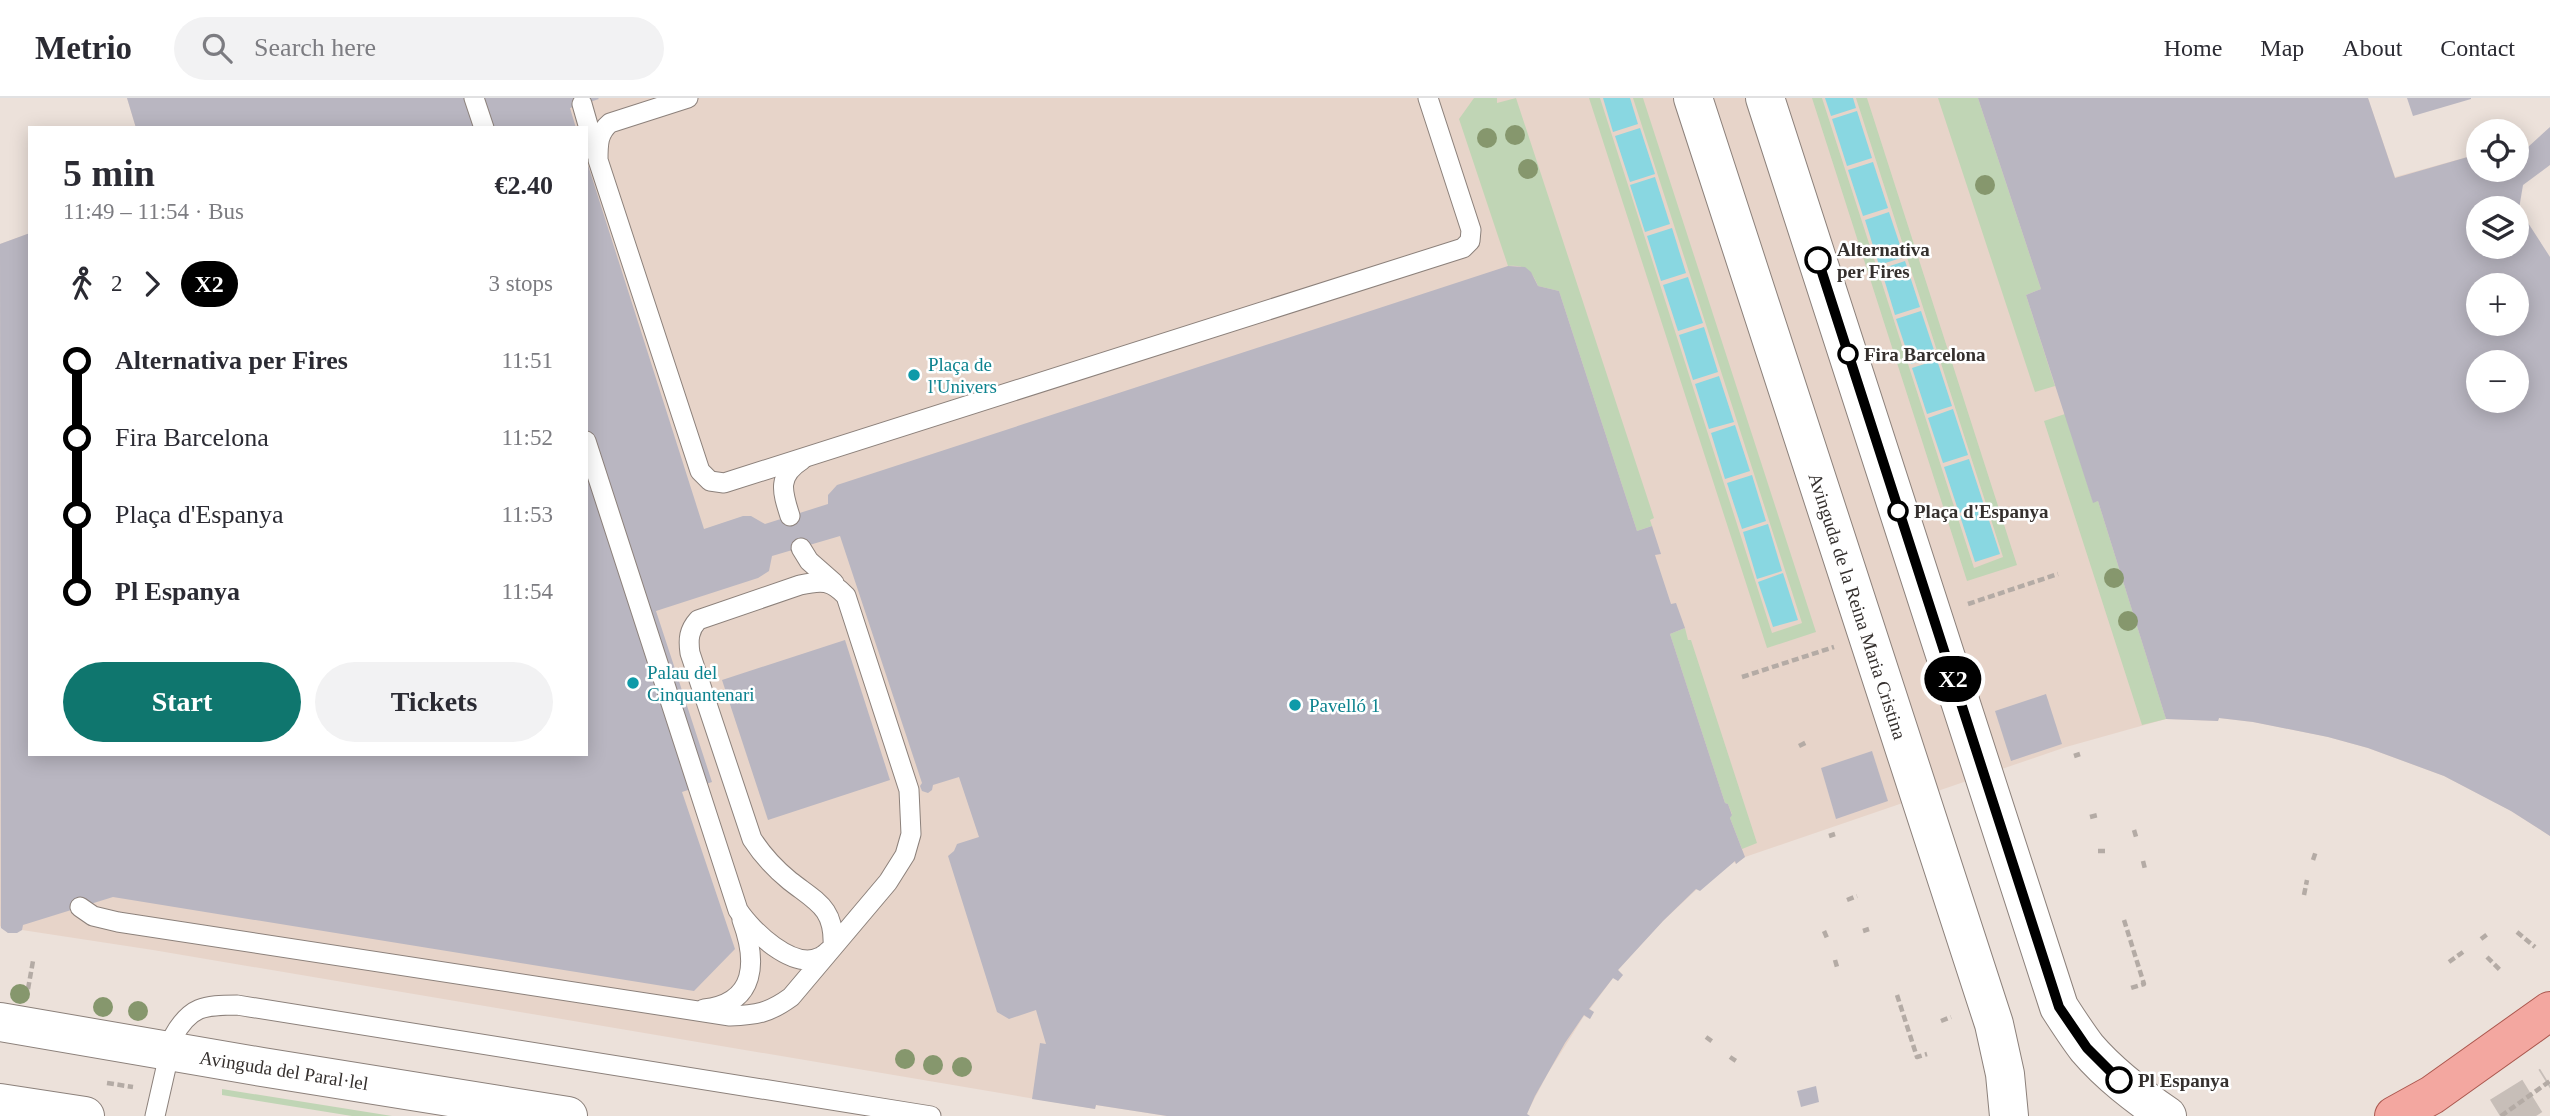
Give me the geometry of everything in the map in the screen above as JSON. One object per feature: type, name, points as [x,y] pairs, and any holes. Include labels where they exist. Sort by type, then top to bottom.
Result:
[{"type":"main road","points":[[2394,1116],[2432,1095],[2550,1011]]},
{"type":"street","name":"Avinguda de la Reina Maria Cristina","points":[[1693,98],[1994,1024],[2005,1074],[2009,1116]]},
{"type":"street","points":[[1765,98],[2059,1007],[2087,1048],[2130,1090],[2167,1116]]},
{"type":"street","name":"Avinguda del Paral·lel","points":[[0,1022],[569,1116]]},
{"type":"street","points":[[0,1103],[85,1116]]},
{"type":"lane","points":[[474,98],[483,126]]},
{"type":"lane","points":[[598,160],[598,144],[602,130],[610,123],[688,98]]},
{"type":"lane","points":[[630,117],[605,118],[593,115],[582,104],[700,471],[710,481],[724,483],[1463,248],[1470,241],[1471,230],[1432,104]]},
{"type":"lane","points":[[588,447],[749,939],[752,963],[748,981],[738,995],[718,1007],[690,1010]]},
{"type":"lane","points":[[747,475],[774,484],[788,508],[784,478],[792,467],[809,456]]},
{"type":"lane","points":[[80,907],[93,916],[118,922],[730,1016],[755,1016],[775,1009],[791,997],[888,882],[905,855],[911,834],[909,790],[846,596],[814,566],[801,548],[799,576],[788,589]]},
{"type":"lane","points":[[738,909],[749,926],[767,942],[786,953],[806,959],[819,958],[833,947],[834,929],[826,910],[816,898],[766,860],[752,839],[690,653],[688,641],[691,627],[698,620],[788,589],[816,581],[835,584]]},
{"type":"lane","points":[[155,1116],[173,1037],[191,1012],[212,1005],[237,1005],[931,1116]]},
{"type":"path","points":[[1964,605],[2058,574]]},
{"type":"path","name":"Avinguda de la Reina Maria Cristina","points":[[1741,677],[1838,646]]},
{"type":"path","points":[[1799,746],[1807,742]]},
{"type":"path","points":[[2090,817],[2098,815]]},
{"type":"path","points":[[2134,830],[2137,840]]},
{"type":"path","points":[[2313,860],[2316,851]]},
{"type":"path","points":[[2098,852],[2106,852]]},
{"type":"path","points":[[2143,861],[2145,869]]},
{"type":"path","points":[[2304,895],[2307,880]]},
{"type":"path","points":[[1847,900],[1857,896]]},
{"type":"path","points":[[2124,920],[2144,984],[2131,988]]},
{"type":"path","points":[[1863,931],[1869,929]]},
{"type":"path","points":[[1824,931],[1827,938]]},
{"type":"path","points":[[2517,932],[2535,947]]},
{"type":"path","points":[[2481,939],[2489,933]]},
{"type":"path","points":[[2449,962],[2463,952]]},
{"type":"path","points":[[2487,957],[2500,970]]},
{"type":"path","points":[[1835,960],[1837,967]]},
{"type":"path","points":[[28,994],[33,961]]},
{"type":"path","points":[[1897,995],[1917,1056],[1927,1054]]},
{"type":"path","points":[[1706,1037],[1713,1042]]},
{"type":"path","points":[[1730,1056],[1736,1061]]},
{"type":"path","points":[[2501,1116],[2550,1082]]},
{"type":"shaded area","points":[[127,98],[2368,98],[2395,177],[2466,157],[2466,182],[2495,182],[2498,196],[2466,196],[2466,259],[2510,259],[2513,273],[2466,273],[2466,336],[2519,336],[2522,350],[2466,350],[2466,413],[2529,413],[2529,382],[2550,476],[2550,836],[2511,811],[2444,776],[2368,748],[2253,722],[2219,718],[2218,721],[2166,719],[2066,747],[1745,857],[1736,864],[1734,862],[1696,890],[1618,970],[1623,975],[1618,981],[1613,978],[1590,1009],[1594,1012],[1590,1019],[1584,1016],[1548,1073],[1527,1113],[1528,1116],[1167,1116],[1096,1105],[1095,1109],[153,950],[22,930],[8,933],[0,926],[0,244],[28,234],[28,756],[588,756],[588,126],[135,126]]},
{"type":"green space","points":[[1474,98],[1497,98],[1497,103],[1516,98],[1654,518],[1650,520],[1652,526],[1637,531],[1559,291],[1538,286],[1533,276],[1523,267],[1508,266],[1459,119]]},
{"type":"green space","points":[[1589,98],[1600,98],[1772,633],[1802,623],[1633,98],[1643,98],[1816,632],[1767,648]]},
{"type":"green space","points":[[1812,98],[1822,98],[1974,568],[2003,557],[1856,98],[1867,98],[2017,565],[1967,581]]},
{"type":"green space","points":[[1938,98],[1978,98],[2041,289],[2026,295],[2055,386],[2035,392]]},
{"type":"green space","points":[[2065,414],[2093,502],[2098,501],[2166,719],[2142,725],[2044,421]]},
{"type":"green space","points":[[1685,628],[1757,843],[1742,849],[1670,634]]},
{"type":"green space","points":[[222,1089],[392,1116],[352,1116],[222,1095]]},
{"type":"water","points":[[1603,98],[1630,98],[1638,124],[1613,132]]},
{"type":"water","points":[[1825,98],[1853,98],[1856,108],[1831,116]]},
{"type":"water","points":[[1857,111],[1872,158],[1847,166],[1832,119]]},
{"type":"water","points":[[1640,128],[1655,174],[1630,182],[1615,136]]},
{"type":"water","points":[[1873,162],[1888,208],[1863,216],[1848,170]]},
{"type":"water","points":[[1655,177],[1670,224],[1645,232],[1630,185]]},
{"type":"water","points":[[1889,212],[1904,257],[1879,265],[1865,220]]},
{"type":"water","points":[[1672,228],[1686,273],[1661,281],[1647,236]]},
{"type":"water","points":[[1905,261],[1920,307],[1895,315],[1881,269]]},
{"type":"water","points":[[1688,277],[1703,323],[1678,331],[1663,285]]},
{"type":"water","points":[[1921,311],[1936,356],[1911,364],[1896,319]]},
{"type":"water","points":[[1704,327],[1718,372],[1693,380],[1679,335]]},
{"type":"water","points":[[1937,360],[1952,406],[1927,414],[1912,368]]},
{"type":"water","points":[[1719,376],[1734,422],[1709,429],[1695,384]]},
{"type":"water","points":[[1953,409],[1968,455],[1943,463],[1928,418]]},
{"type":"water","points":[[1735,425],[1750,471],[1725,479],[1711,433]]},
{"type":"water","points":[[1969,459],[1984,505],[1959,513],[1944,467]]},
{"type":"water","points":[[1752,475],[1766,521],[1742,529],[1727,483]]},
{"type":"water","points":[[1985,508],[2000,554],[1975,562],[1960,516]]},
{"type":"water","points":[[1768,524],[1782,571],[1757,579],[1743,532]]},
{"type":"water","points":[[1783,573],[1798,620],[1773,627],[1758,582]]},
{"type":"building","points":[[127,98],[599,99],[570,108],[575,126],[135,126]]},
{"type":"building","points":[[1978,98],[2368,98],[2395,178],[2466,157],[2466,182],[2527,182],[2523,185],[2521,196],[2466,196],[2466,259],[2529,259],[2529,224],[2550,257],[2550,836],[2511,811],[2444,776],[2368,748],[2253,722],[2219,718],[2218,721],[2166,719],[2098,501],[2093,503],[2026,295],[2041,289]]},
{"type":"building","points":[[2407,98],[2471,98],[2471,99],[2413,116]]},
{"type":"building","points":[[2550,127],[2550,165],[2529,181],[2529,146]]},
{"type":"building","name":"Pavelló 1","points":[[588,165],[704,529],[743,516],[751,516],[765,524],[828,504],[828,495],[837,485],[1508,266],[1525,267],[1531,272],[1538,286],[1559,291],[1637,531],[1652,526],[1661,554],[1655,555],[1671,604],[1676,603],[1685,628],[1670,634],[1745,857],[1736,864],[1735,861],[1700,891],[1696,889],[1618,970],[1623,975],[1618,981],[1613,978],[1589,1009],[1594,1012],[1590,1019],[1584,1015],[1565,1043],[1535,1096],[1527,1114],[1530,1116],[1167,1116],[1032,1099],[1040,1043],[1046,1044],[1036,1010],[1009,1019],[997,1012],[948,856],[957,844],[979,837],[959,777],[933,785],[928,793],[922,791],[922,783],[840,536],[772,556],[769,571],[758,578],[656,611],[712,782],[682,792],[735,949],[694,991],[113,897],[23,925],[22,930],[17,933],[8,933],[1,928],[0,244],[28,234],[28,756],[588,756]]},
{"type":"building","points":[[845,640],[890,780],[768,820],[722,680]]},
{"type":"building","points":[[2046,694],[2062,744],[2011,761],[1995,711]]},
{"type":"building","points":[[1872,751],[1888,801],[1836,819],[1821,768]]},
{"type":"building","points":[[1816,1086],[1819,1102],[1801,1107],[1797,1091]]},
{"type":"tunnel","points":[[2500,1116],[2550,1085]]},
{"type":"bus line","name":"X2","points":[[1818,260],[2059,1007],[2087,1048],[2119,1080]]},
{"type":"place","name":"Alternativa per Fires","points":[[1818,260]]},
{"type":"place","name":"Fira Barcelona","points":[[1848,354]]},
{"type":"place","name":"Plaça de l'Univers","points":[[914,375]]},
{"type":"place","name":"Plaça d'Espanya","points":[[1898,511]]},
{"type":"place","name":"Palau del Cinquantenari","points":[[633,683]]},
{"type":"place","name":"Pavelló 1","points":[[1295,705]]},
{"type":"place","name":"Pl Espanya","points":[[2119,1080]]}]
